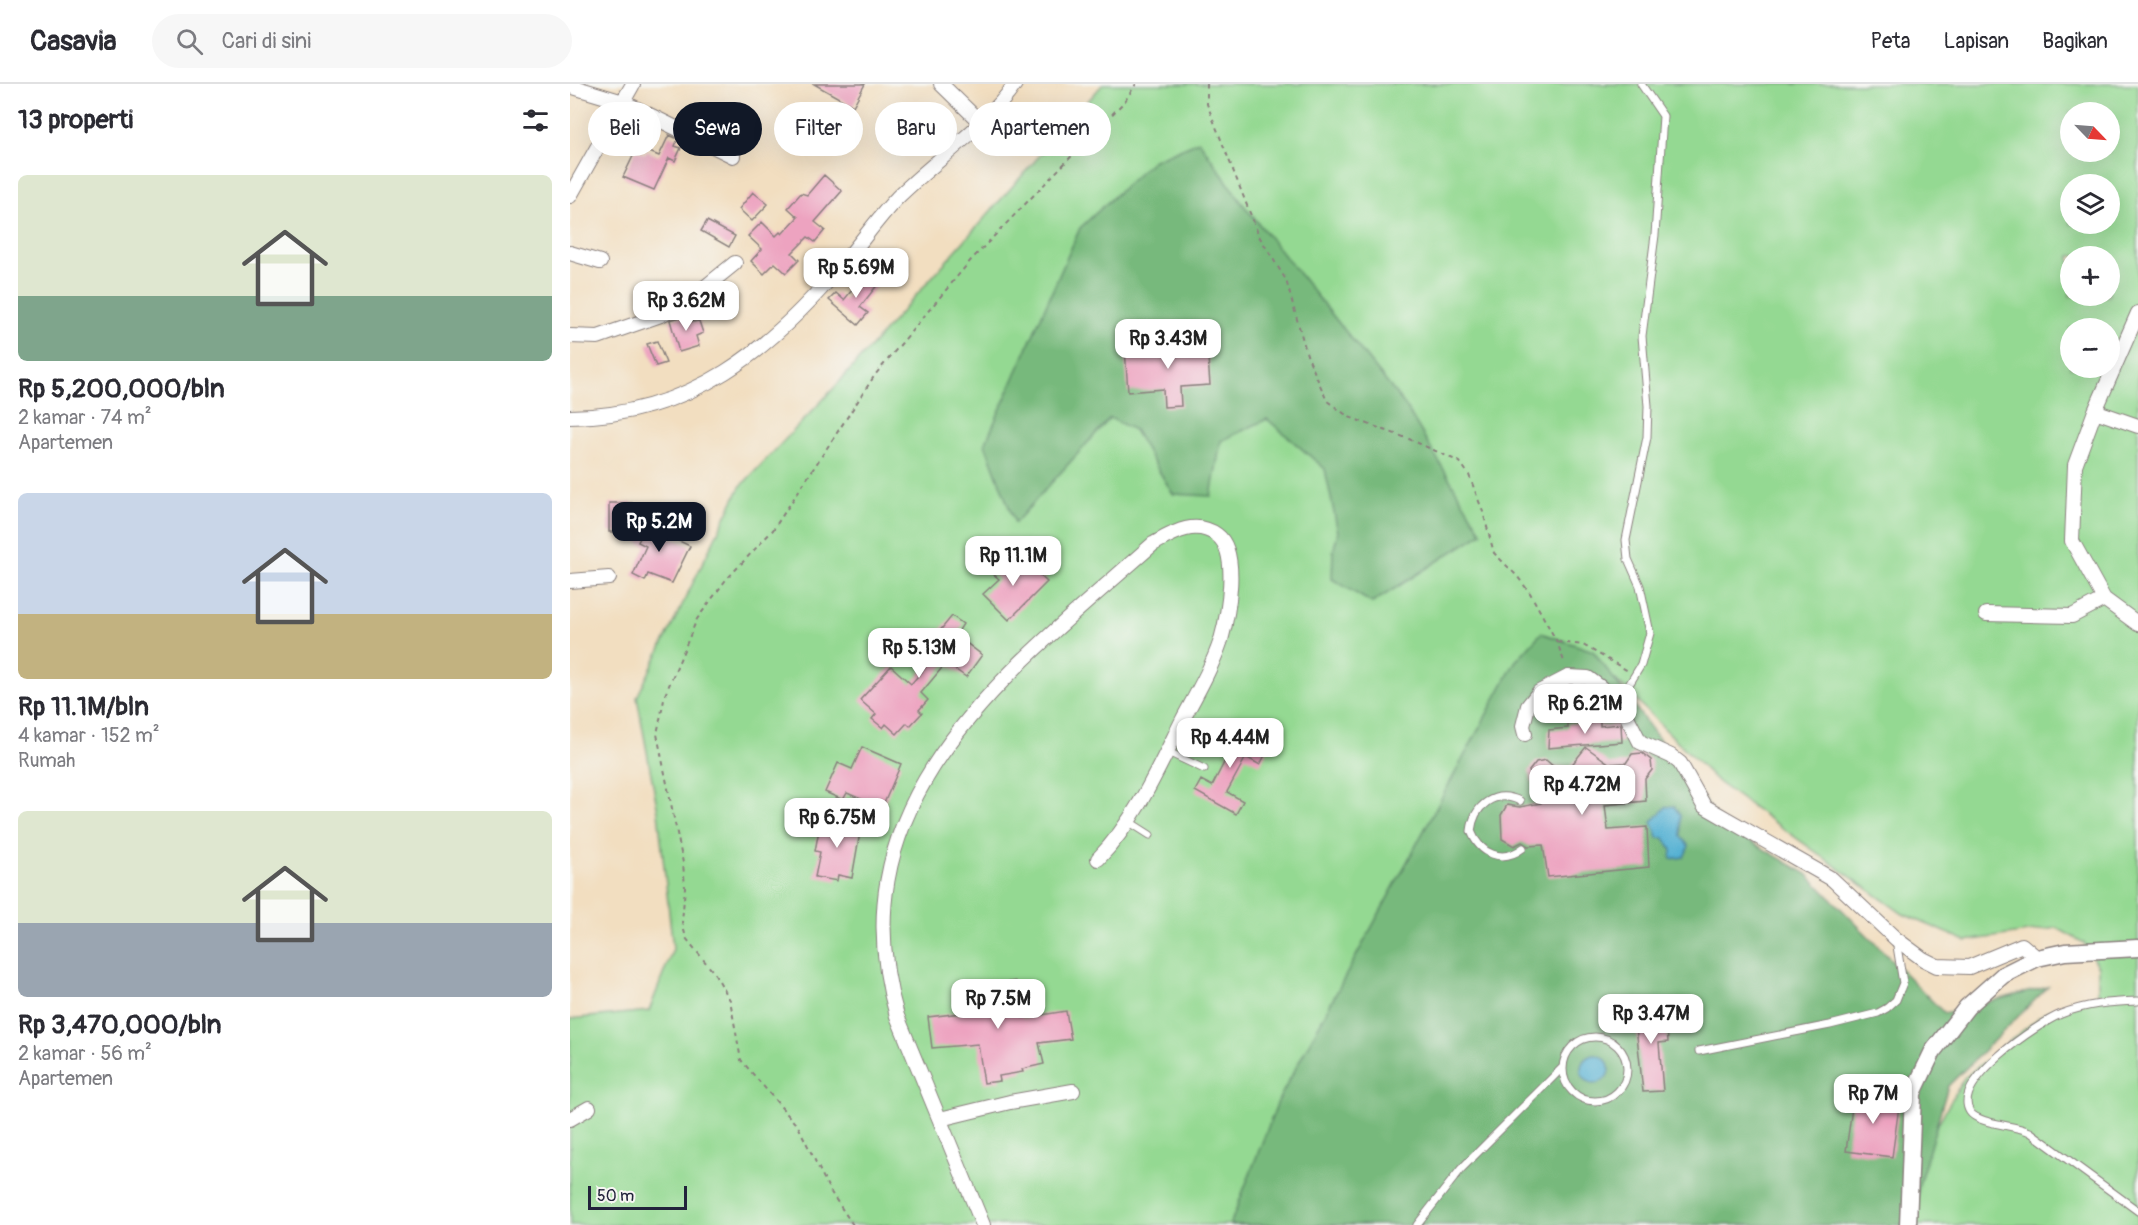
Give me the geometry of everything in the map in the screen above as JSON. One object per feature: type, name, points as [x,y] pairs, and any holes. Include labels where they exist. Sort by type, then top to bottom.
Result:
[{"type":"street","points":[[570,86],[624,102],[633,84]]},
{"type":"street","points":[[941,84],[969,111]]},
{"type":"street","points":[[998,102],[1015,84]]},
{"type":"street","points":[[570,417],[609,414],[675,399],[721,377],[776,334],[845,262],[897,198],[969,132]]},
{"type":"street","points":[[570,196],[593,156]]},
{"type":"street","points":[[570,253],[600,262]]},
{"type":"street","points":[[570,336],[598,337],[661,315],[693,297],[735,263]]},
{"type":"street","points":[[2138,313],[2095,411],[2075,465],[2072,541],[2104,599],[2138,624]]},
{"type":"street","points":[[2095,411],[2138,426]]},
{"type":"street","points":[[983,1225],[897,1016],[884,960],[883,910],[890,866],[914,798],[938,757],[1011,670],[1153,544],[1181,530],[1193,527],[1216,534],[1224,542],[1230,566],[1228,607],[1215,655],[1128,821],[1114,842],[1098,859]]},
{"type":"street","points":[[570,581],[609,578]]},
{"type":"street","points":[[1986,614],[2072,616],[2104,599]]},
{"type":"street","points":[[1525,734],[1523,726],[1528,706],[1539,692],[1568,677],[1587,678],[1619,702],[1640,742],[1671,756],[1680,763],[1704,806],[1832,879],[1910,951],[1937,966],[1969,967],[2022,945],[2037,958]]},
{"type":"street","points":[[1908,1225],[1914,1093],[1921,1073],[1933,1051],[1967,1007],[2004,975],[2037,958],[2065,952],[2138,948]]},
{"type":"street","points":[[940,1119],[1010,1101],[1073,1092]]},
{"type":"street","points":[[570,1119],[589,1108]]},
{"type":"lane","points":[[1619,702],[1641,665],[1650,633],[1640,586],[1628,559],[1626,540],[1647,437],[1642,336],[1655,235],[1663,116],[1641,84]]},
{"type":"lane","points":[[1166,751],[1204,769]]},
{"type":"lane","points":[[1520,801],[1509,796],[1489,799],[1477,810],[1472,831],[1481,849],[1495,856],[1514,855],[1523,848]]},
{"type":"lane","points":[[1128,821],[1150,835]]},
{"type":"lane","points":[[1699,1051],[1830,1025],[1878,1013],[1887,1008],[1896,1000],[1904,983],[1896,939]]},
{"type":"lane","points":[[2138,1000],[2086,1006],[2035,1026],[2014,1042],[1979,1076],[1969,1094],[1967,1103],[1969,1111],[1976,1117],[2018,1126],[2030,1132],[2138,1211]]},
{"type":"lane","points":[[1418,1225],[1461,1169],[1563,1067],[1571,1049],[1588,1038],[1598,1037],[1616,1045],[1623,1052],[1627,1073],[1618,1092],[1598,1101],[1577,1096],[1565,1078],[1563,1067]]},
{"type":"path","points":[[852,1225],[830,1191],[798,1128],[741,1060],[730,1000],[715,974],[686,938],[682,922],[685,887],[683,863],[657,734],[665,695],[697,619],[725,581],[773,530],[875,375],[971,260],[1125,101],[1136,84]]},
{"type":"path","points":[[1207,84],[1207,104],[1259,236],[1286,280],[1307,355],[1327,401],[1349,417],[1409,439],[1460,462],[1469,475],[1483,512],[1494,553],[1530,593],[1557,642],[1568,677]]},
{"type":"path","points":[[1557,642],[1583,645],[1635,675]]},
{"type":"green space","points":[[1103,84],[2138,84],[2138,1225],[1914,1225],[1923,1150],[1964,1078],[2046,1012],[2098,996],[2098,967],[2084,943],[2057,928],[1966,941],[1903,914],[1719,783],[1616,680],[1587,664],[1298,1225],[570,1225],[570,1019],[649,1011],[673,949],[658,812],[637,697],[740,487],[834,388],[1039,156],[1111,156],[1111,102],[1087,102]]},
{"type":"green space","points":[[1199,141],[1242,203],[1405,405],[1482,533],[1372,603],[1332,579],[1333,552],[1338,532],[1325,469],[1267,419],[1221,441],[1211,496],[1173,494],[1134,430],[1110,418],[1015,523],[985,444],[1080,228],[1152,161]]},
{"type":"green space","points":[[1541,633],[1593,651],[1724,826],[1807,874],[1944,1013],[2048,987],[1948,1086],[1907,1225],[1230,1225],[1279,1099],[1515,662]]},
{"type":"water","points":[[1674,806],[1680,815],[1681,837],[1689,846],[1684,857],[1671,859],[1672,850],[1664,838],[1658,838],[1652,822],[1666,807]]},
{"type":"water","points":[[1595,1055],[1605,1059],[1609,1069],[1605,1079],[1595,1083],[1585,1079],[1581,1069],[1585,1059]]},
{"type":"building","points":[[814,84],[865,84],[855,102],[846,102]]},
{"type":"building","points":[[669,135],[673,137],[673,156],[677,156],[675,161],[669,158],[654,190],[623,177],[633,156],[661,156]]},
{"type":"building","points":[[824,175],[842,191],[815,222],[825,230],[815,242],[808,237],[792,253],[799,260],[786,273],[775,263],[764,274],[751,261],[762,249],[748,236],[762,222],[776,236],[780,232],[782,234],[798,217],[788,208],[801,193],[807,195]]},
{"type":"building","points":[[753,192],[768,204],[752,221],[739,209]]},
{"type":"building","points":[[707,221],[735,236],[729,247],[701,231]]},
{"type":"building","points":[[866,273],[878,284],[860,307],[868,313],[858,325],[829,300],[836,293],[844,300]]},
{"type":"building","points":[[691,314],[693,322],[699,321],[703,333],[696,336],[699,346],[679,352],[670,320]]},
{"type":"building","points":[[657,341],[666,363],[656,366],[647,344]]},
{"type":"building","points":[[1207,343],[1210,385],[1180,387],[1181,406],[1164,407],[1163,389],[1128,392],[1125,349]]},
{"type":"building","points":[[609,503],[632,503],[632,532],[609,532]]},
{"type":"building","points":[[649,513],[661,519],[656,530],[690,546],[672,583],[648,574],[645,581],[633,575],[646,546],[638,542],[643,532],[639,532]]},
{"type":"building","points":[[995,557],[1011,571],[1022,559],[1047,582],[1009,620],[983,594],[999,579],[985,567]]},
{"type":"building","points":[[952,616],[963,624],[956,635],[982,655],[966,677],[946,663],[921,693],[928,700],[919,710],[922,713],[910,726],[907,723],[897,734],[886,724],[883,728],[872,719],[876,714],[860,700],[891,666],[911,684],[925,668],[913,658],[922,647],[925,649]]},
{"type":"building","points":[[1600,720],[1600,726],[1621,724],[1622,742],[1548,748],[1549,730],[1568,728],[1568,724]]},
{"type":"building","points":[[1218,725],[1267,751],[1260,765],[1246,757],[1227,792],[1243,801],[1236,814],[1195,791],[1201,780],[1212,786],[1231,749],[1211,738]]},
{"type":"building","points":[[862,747],[901,764],[882,808],[847,793],[843,800],[825,792],[838,763],[852,769]]},
{"type":"building","points":[[1586,747],[1610,764],[1626,763],[1632,754],[1642,753],[1651,760],[1652,770],[1645,779],[1646,801],[1605,805],[1608,830],[1647,827],[1649,867],[1548,877],[1543,845],[1528,846],[1522,842],[1514,846],[1502,839],[1501,815],[1507,805],[1520,807],[1541,803],[1541,787],[1532,781],[1529,771],[1536,762],[1546,760],[1554,767],[1570,767]]},
{"type":"building","points":[[821,819],[846,824],[847,819],[862,821],[852,878],[838,875],[837,881],[815,877],[820,852],[815,851]]},
{"type":"building","points":[[1015,981],[1023,1018],[1066,1011],[1071,1039],[1039,1043],[1044,1064],[1022,1069],[1023,1072],[999,1076],[1000,1081],[984,1083],[978,1044],[932,1048],[928,1017],[961,1013],[958,990]]},
{"type":"building","points":[[1666,1006],[1668,1042],[1659,1043],[1663,1091],[1643,1092],[1634,1008]]},
{"type":"building","points":[[1854,1093],[1900,1099],[1892,1157],[1846,1151]]}]
